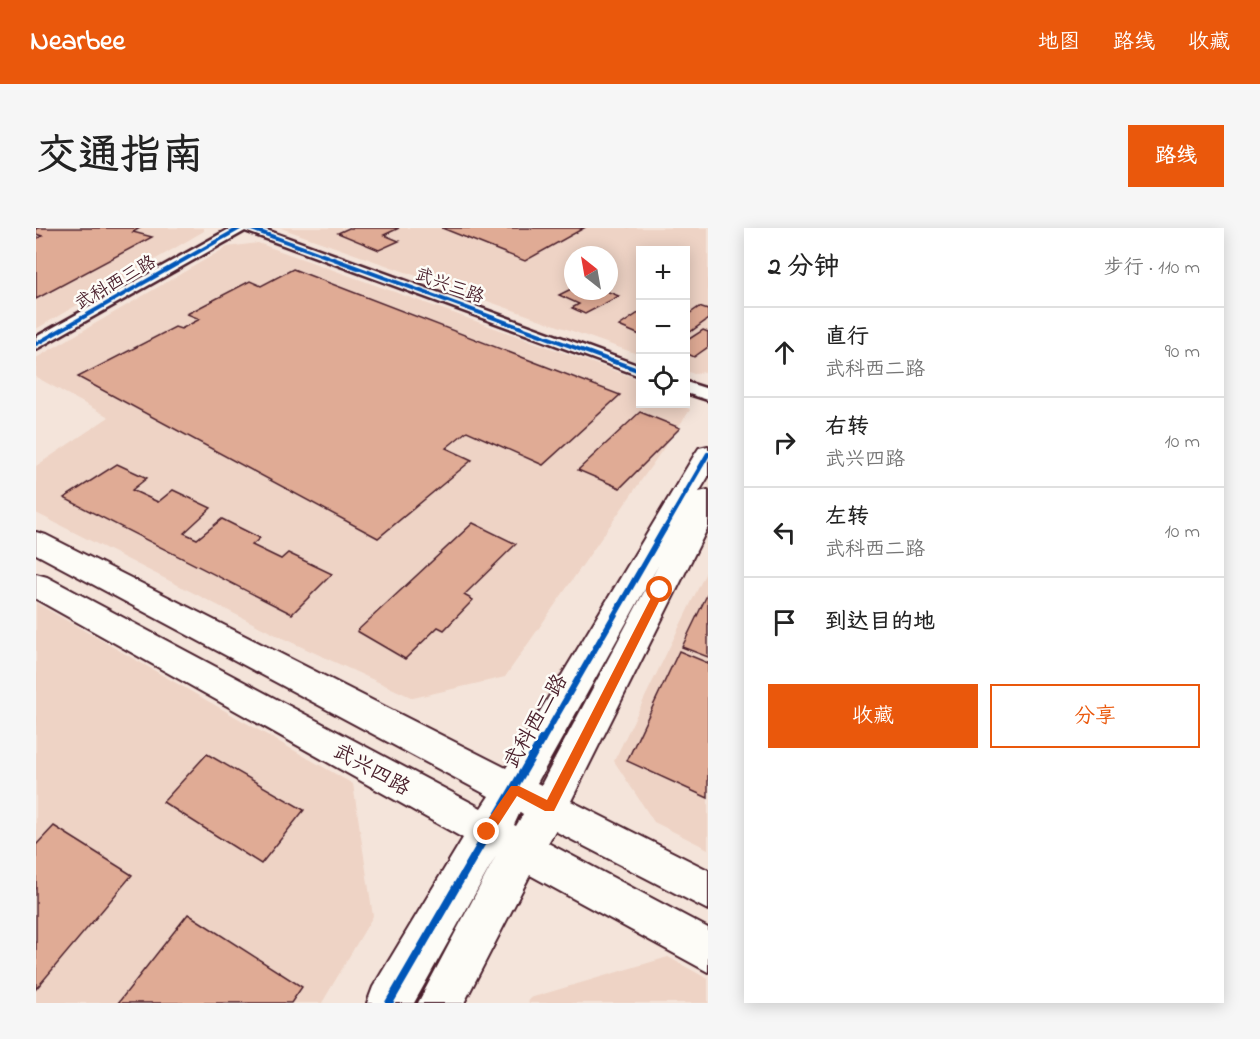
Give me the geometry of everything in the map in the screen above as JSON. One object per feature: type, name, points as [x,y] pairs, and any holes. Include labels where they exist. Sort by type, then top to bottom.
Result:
[{"type":"main road","name":"武科西二路","points":[[389,1003],[708,454]]},
{"type":"main road","points":[[440,1003],[522,851],[549,807],[708,499]]},
{"type":"main road","points":[[36,542],[708,891]]},
{"type":"main road","name":"武兴四路","points":[[36,585],[708,951]]},
{"type":"street","name":"武科西三路","points":[[36,344],[240,228]]},
{"type":"street","name":"武兴三路","points":[[249,228],[636,369]]},
{"type":"street","points":[[690,388],[708,395]]},
{"type":"shaded area","points":[[36,228],[204,228],[204,231],[36,329]]},
{"type":"shaded area","points":[[281,228],[708,228],[708,371],[694,374],[690,372],[690,246],[636,246],[636,354]]},
{"type":"shaded area","points":[[258,243],[636,379],[636,408],[688,408],[690,410],[505,677],[413,698],[280,637],[36,513],[36,466],[109,417],[36,377],[36,358],[227,247]]},
{"type":"shaded area","points":[[708,568],[708,849],[654,822],[614,761]]},
{"type":"shaded area","points":[[36,603],[353,784],[373,916],[322,1003],[36,1003]]},
{"type":"shaded area","points":[[668,957],[708,979],[708,1003],[528,1003],[530,998]]},
{"type":"building","points":[[36,228],[140,228],[133,232],[152,237],[36,299],[36,239],[42,236],[36,234]]},
{"type":"building","points":[[349,228],[399,228],[384,235],[399,241],[379,250],[338,233]]},
{"type":"building","points":[[442,228],[584,228],[525,261]]},
{"type":"building","points":[[293,269],[620,395],[543,465],[467,431],[446,448],[472,460],[378,538],[78,377],[175,327],[181,329],[200,319],[187,314],[250,281],[261,286]]},
{"type":"building","points":[[570,300],[611,300],[585,314],[572,308],[579,304]]},
{"type":"building","points":[[699,307],[708,310],[708,319],[690,332],[690,313]]},
{"type":"building","points":[[636,315],[636,333],[619,326]]},
{"type":"building","points":[[703,330],[708,332],[708,347],[694,357],[690,355],[690,338]]},
{"type":"building","points":[[640,412],[680,428],[620,488],[578,470]]},
{"type":"building","points":[[117,464],[147,478],[132,490],[158,502],[173,490],[211,508],[184,533],[197,539],[222,519],[260,538],[252,545],[281,559],[288,553],[332,574],[292,614],[64,498]]},
{"type":"building","points":[[473,523],[516,544],[464,595],[473,600],[444,630],[438,627],[405,659],[357,631]]},
{"type":"building","points":[[708,593],[708,657],[682,647]]},
{"type":"building","points":[[679,651],[708,663],[708,798],[627,761]]},
{"type":"building","points":[[207,754],[304,810],[261,864],[163,802]]},
{"type":"building","points":[[54,826],[132,875],[36,989],[36,845]]},
{"type":"building","points":[[188,914],[302,987],[291,1003],[118,1003]]},
{"type":"cycle path","points":[[36,344],[240,228]]},
{"type":"cycle path","points":[[249,228],[636,370]]},
{"type":"cycle path","points":[[389,1003],[708,454]]},
{"type":"route","points":[[487,832],[515,789],[549,807],[660,590]]}]
